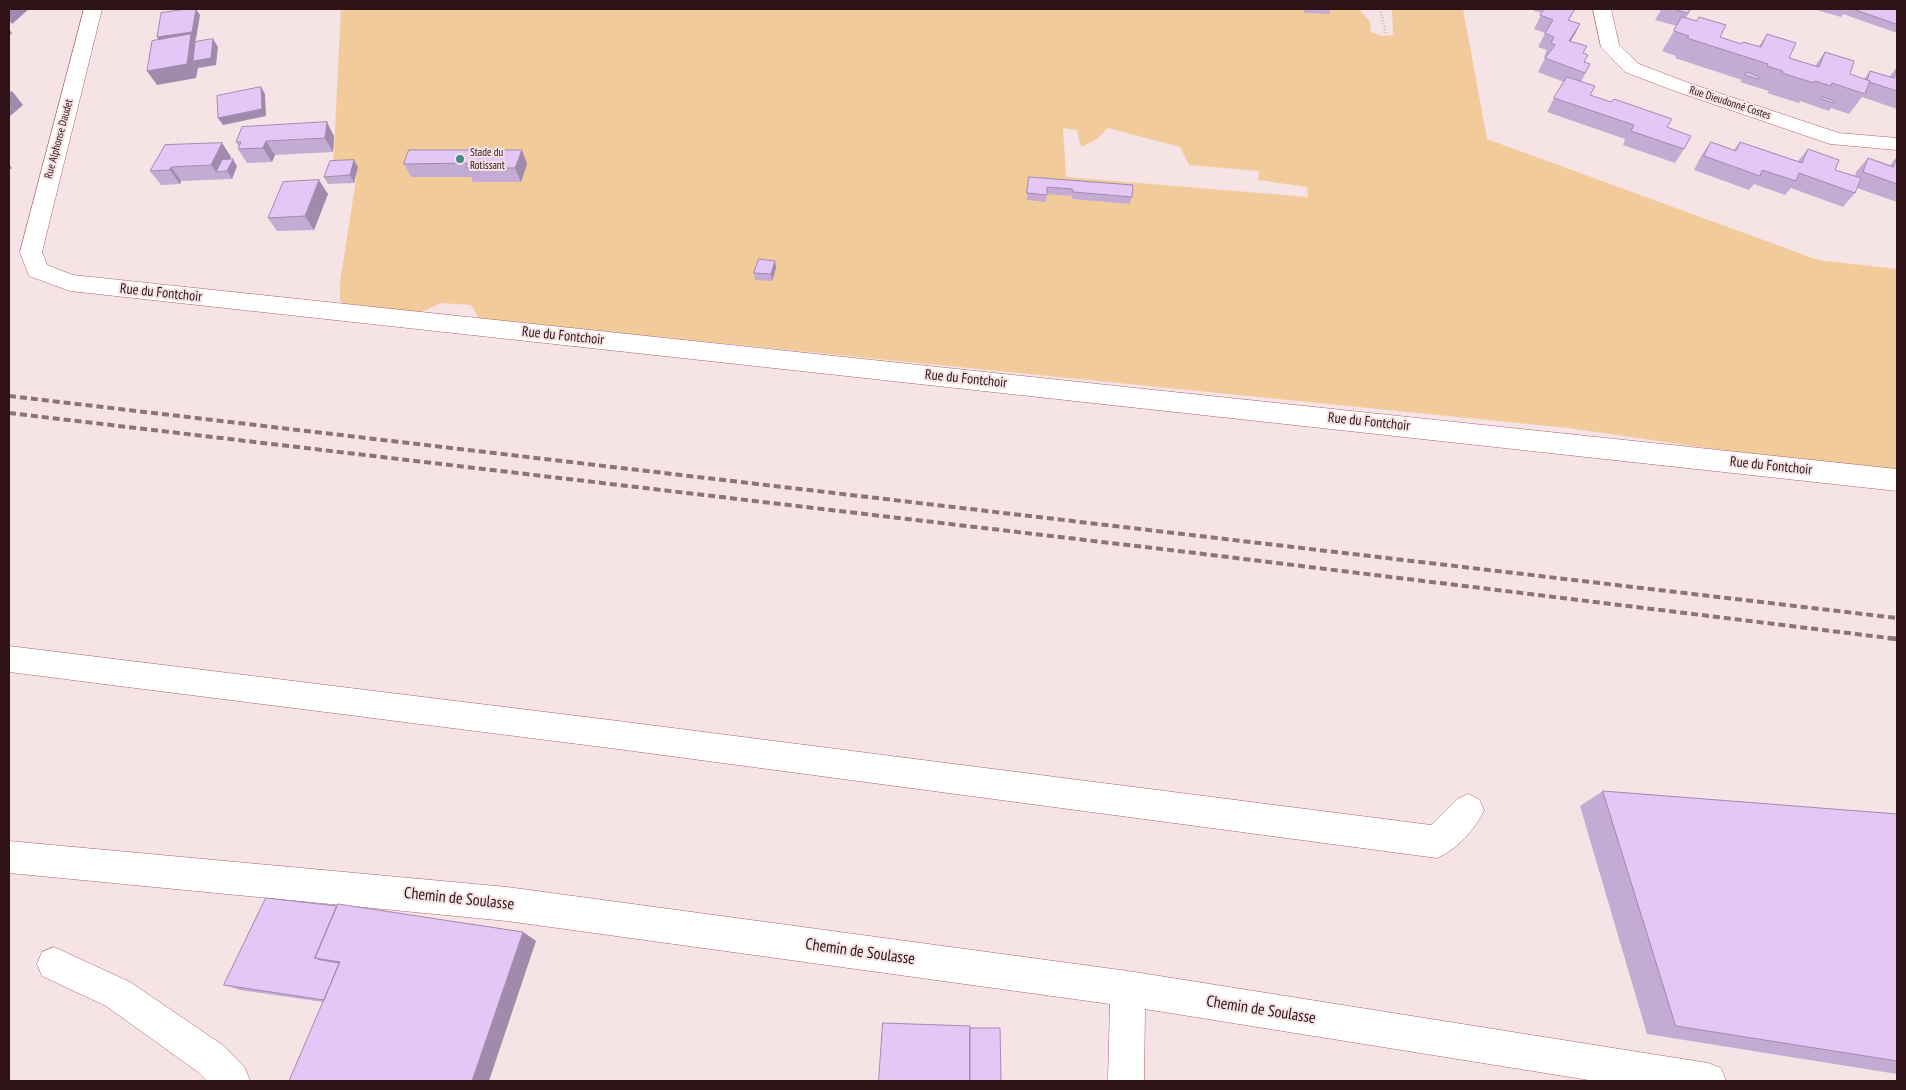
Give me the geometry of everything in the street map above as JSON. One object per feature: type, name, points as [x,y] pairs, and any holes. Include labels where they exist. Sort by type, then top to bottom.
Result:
[{"type":"street","name":"Rue Alphonse Daudet","points":[[34,261],[93,9]]},
{"type":"street","name":"Rue Dieudonné Costes","points":[[1602,9],[1610,47],[1632,68],[1679,86],[1838,139],[1897,144]]},
{"type":"street","name":"Rue du Fontchoir","points":[[9,248],[70,283],[1897,480]]},
{"type":"street","points":[[9,659],[600,733],[1437,842],[1468,810]]},
{"type":"street","name":"Chemin de Soulasse","points":[[9,857],[507,904],[1128,989],[1708,1081]]},
{"type":"street","points":[[54,964],[118,994],[211,1059],[232,1081]]},
{"type":"street","points":[[1126,1081],[1128,989]]},
{"type":"path","points":[[1380,9],[1386,34]]},
{"type":"shaded area","points":[[341,9],[1359,9],[1370,22],[1371,32],[1381,36],[1393,35],[1392,9],[1463,9],[1487,139],[1818,260],[1897,269],[1897,471],[1776,458],[1568,428],[479,319],[471,305],[441,303],[419,313],[344,305],[340,300],[340,282],[358,167],[333,168]],"holes":[[[1063,128],[1077,130],[1081,147],[1097,139],[1108,128],[1180,147],[1189,165],[1259,171],[1258,180],[1307,187],[1308,197],[1066,177]]]},
{"type":"building","points":[[196,9],[192,32],[157,37],[161,13]]},
{"type":"building","points":[[1545,9],[1575,9],[1568,20],[1580,24],[1569,41],[1587,46],[1583,53],[1588,55],[1584,62],[1590,64],[1585,73],[1545,58],[1555,45],[1551,43],[1554,37],[1545,33],[1553,20],[1540,15]]},
{"type":"building","points":[[1673,9],[1691,9],[1688,13]]},
{"type":"building","points":[[1853,9],[1897,9],[1897,24]]},
{"type":"building","points":[[1682,17],[1697,21],[1699,17],[1726,25],[1720,37],[1741,44],[1743,42],[1761,47],[1767,34],[1796,43],[1789,58],[1819,67],[1825,52],[1854,61],[1850,74],[1870,81],[1865,94],[1832,83],[1831,86],[1815,81],[1814,83],[1782,73],[1783,71],[1767,66],[1768,64],[1687,38],[1689,36],[1674,31]]},
{"type":"building","points":[[191,34],[187,64],[147,71],[152,41]]},
{"type":"building","points":[[213,39],[211,58],[193,61],[195,42]]},
{"type":"building","points":[[1897,68],[1897,91],[1867,80],[1870,71],[1894,78]]},
{"type":"building","points":[[1747,72],[1759,77],[1758,79],[1745,75]]},
{"type":"building","points":[[1567,77],[1595,86],[1590,95],[1611,102],[1614,99],[1672,119],[1667,127],[1691,136],[1684,149],[1631,131],[1634,125],[1554,98]]},
{"type":"building","points":[[261,87],[262,109],[218,118],[217,96]]},
{"type":"building","points":[[1823,97],[1835,101],[1834,103],[1821,99]]},
{"type":"building","points":[[327,122],[325,138],[266,141],[263,148],[238,149],[241,142],[236,142],[242,127]]},
{"type":"building","points":[[1711,142],[1736,151],[1740,142],[1802,163],[1808,149],[1839,160],[1835,170],[1861,178],[1855,193],[1799,173],[1796,181],[1762,170],[1760,176],[1704,156]]},
{"type":"building","points":[[222,143],[211,165],[171,167],[170,170],[150,171],[165,145]]},
{"type":"building","points":[[409,150],[522,150],[515,168],[466,168],[467,163],[404,164]]},
{"type":"building","points":[[1897,157],[1897,184],[1863,172],[1868,158],[1893,167]]},
{"type":"building","points":[[233,159],[227,171],[216,172],[222,160]]},
{"type":"building","points":[[354,160],[350,175],[324,177],[330,161]]},
{"type":"building","points":[[1029,177],[1133,185],[1132,197],[1073,192],[1072,189],[1047,187],[1047,195],[1027,193]]},
{"type":"building","points":[[319,180],[305,216],[268,218],[283,182]]},
{"type":"building","points":[[759,259],[775,261],[771,274],[754,273]]},
{"type":"building","points":[[1603,791],[1897,814],[1897,1061],[1676,1026]]},
{"type":"building","points":[[266,898],[337,906],[315,958],[339,963],[324,1000],[224,985]]},
{"type":"building","points":[[338,904],[523,932],[472,1081],[289,1081],[340,962],[315,958]]},
{"type":"building","points":[[883,1023],[970,1026],[970,1081],[879,1081]]},
{"type":"building","points":[[970,1028],[1000,1028],[1001,1081],[970,1081]]},
{"type":"railway","points":[[9,396],[1897,618]]},
{"type":"railway","points":[[9,413],[1187,552],[1897,639],[1888,638]]},
{"type":"place","name":"Stade du Rotissant","points":[[460,159]]}]
